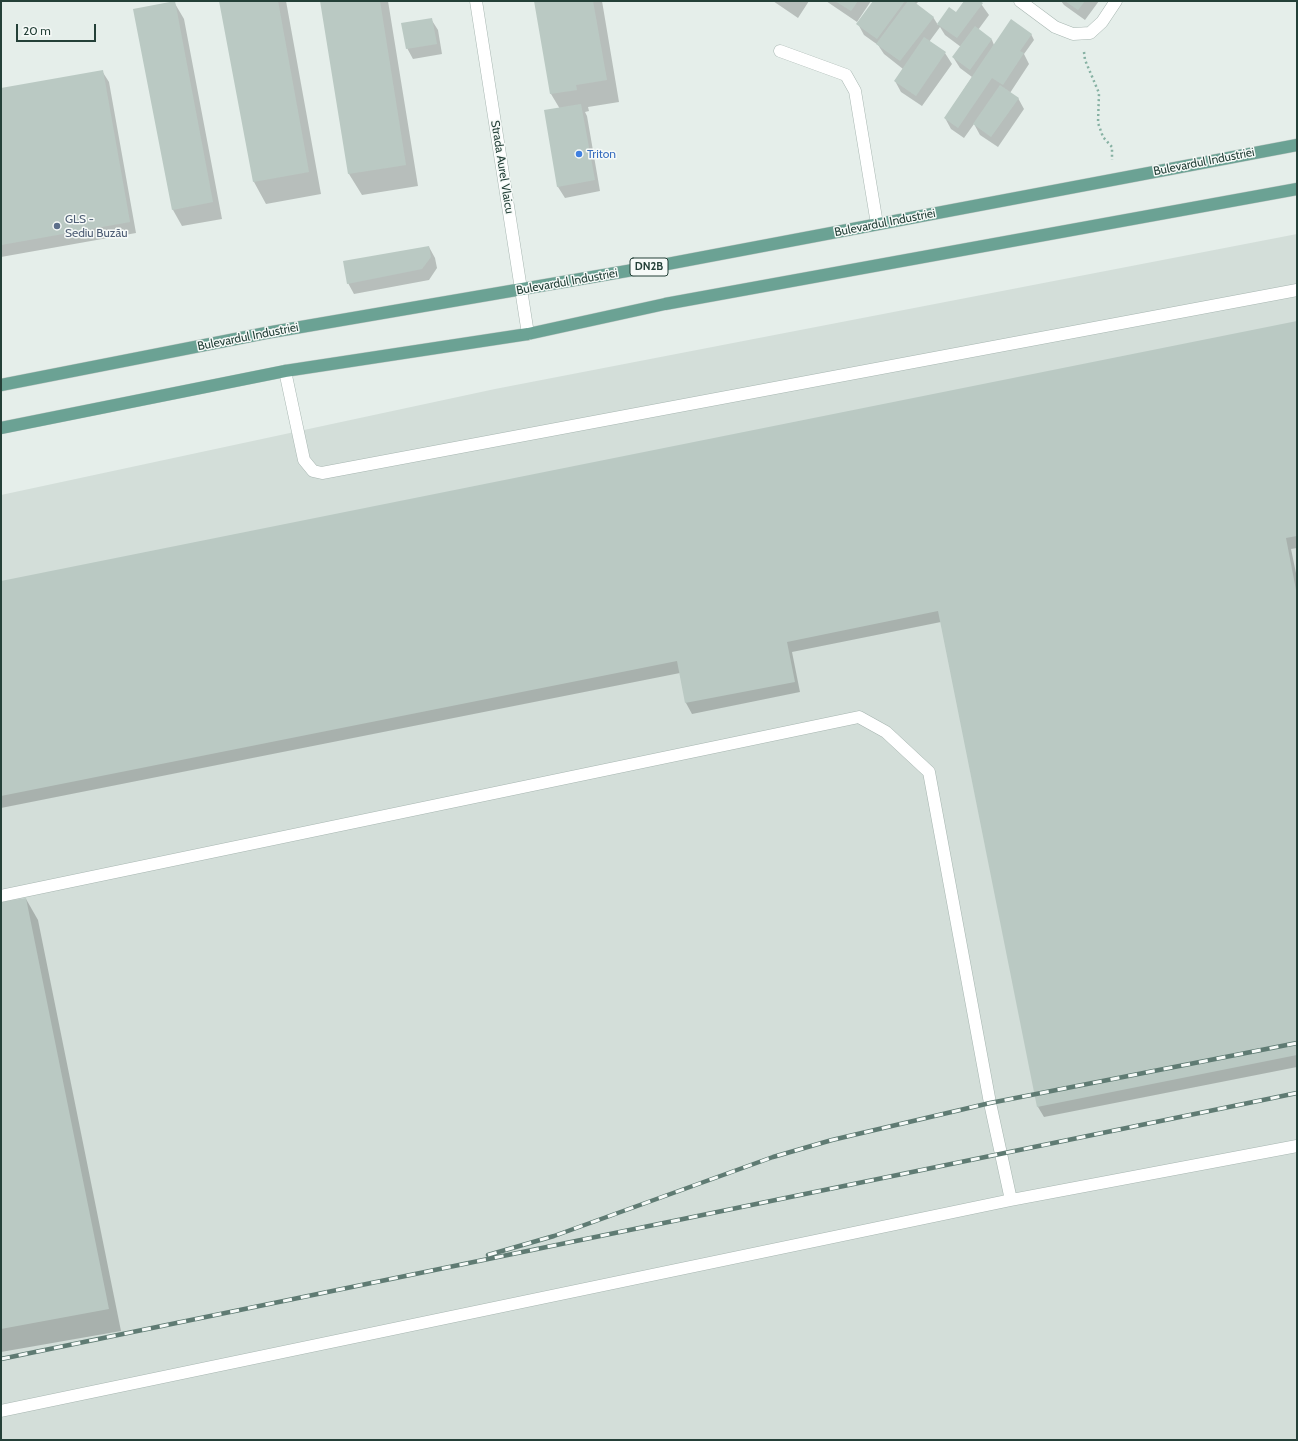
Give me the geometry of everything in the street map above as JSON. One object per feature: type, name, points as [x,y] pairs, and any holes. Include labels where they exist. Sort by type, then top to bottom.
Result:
[{"type":"main road","name":"Bulevardul Industriei","points":[[1,385],[266,333],[670,264],[1297,144]]},
{"type":"main road","points":[[1,428],[285,371],[528,334],[665,304],[1297,189]]},
{"type":"street","name":"Strada Aurel Vlaicu","points":[[476,1],[528,334]]},
{"type":"street","points":[[1020,1],[1055,27],[1074,34],[1090,33],[1096,28],[1116,1]]},
{"type":"street","points":[[780,51],[846,75],[855,91],[877,224]]},
{"type":"street","points":[[285,371],[304,460],[313,470],[322,473],[1297,290]]},
{"type":"street","points":[[1,896],[859,717],[886,732],[929,772],[990,1103],[1011,1200]]},
{"type":"street","points":[[1,1411],[1011,1200],[1297,1146]]},
{"type":"path","points":[[1082,34],[1085,60],[1099,93],[1098,123],[1103,137],[1112,147],[1113,180]]},
{"type":"shaded area","points":[[1297,234],[1297,1440],[1,1440],[1,495],[495,389]]},
{"type":"building","points":[[175,1],[213,202],[172,210],[133,9]]},
{"type":"building","points":[[219,1],[278,1],[309,172],[253,182]]},
{"type":"building","points":[[320,1],[380,1],[406,165],[348,174]]},
{"type":"building","points":[[534,1],[593,1],[607,80],[576,85],[577,90],[550,94]]},
{"type":"building","points":[[835,1],[858,1],[851,11]]},
{"type":"building","points":[[873,1],[905,1],[877,39],[856,24]]},
{"type":"building","points":[[908,1],[913,1],[934,17],[900,61],[876,44]]},
{"type":"building","points":[[964,1],[980,1],[983,3],[957,38],[937,24],[949,7],[956,12]]},
{"type":"building","points":[[1065,1],[1085,1],[1078,10]]},
{"type":"building","points":[[432,18],[437,44],[406,49],[401,23]]},
{"type":"building","points":[[1011,19],[1032,34],[1020,51],[1024,53],[1003,85],[992,78],[958,128],[944,118]]},
{"type":"building","points":[[975,26],[992,39],[970,70],[952,57]]},
{"type":"building","points":[[924,37],[946,52],[916,96],[894,81]]},
{"type":"building","points":[[103,70],[130,222],[1,245],[1,88]]},
{"type":"building","points":[[1000,85],[1019,98],[991,137],[973,124]]},
{"type":"building","points":[[581,104],[595,180],[557,187],[544,110]]},
{"type":"building","points":[[429,246],[431,257],[422,269],[347,284],[343,261]]},
{"type":"building","points":[[1297,321],[1297,536],[1286,538],[1297,595],[1297,1055],[1037,1107],[938,611],[787,642],[795,682],[685,703],[677,661],[1,796],[1,581]]},
{"type":"building","points":[[26,898],[109,1309],[1,1329],[1,902]]},
{"type":"railway","points":[[488,1255],[554,1236],[773,1157],[832,1140],[990,1103],[1297,1043]]},
{"type":"railway","points":[[1,1359],[1297,1093]]},
{"type":"place","name":"Triton","points":[[579,154]]},
{"type":"place","name":"GLS - Sediu Buzău","points":[[57,226]]}]
